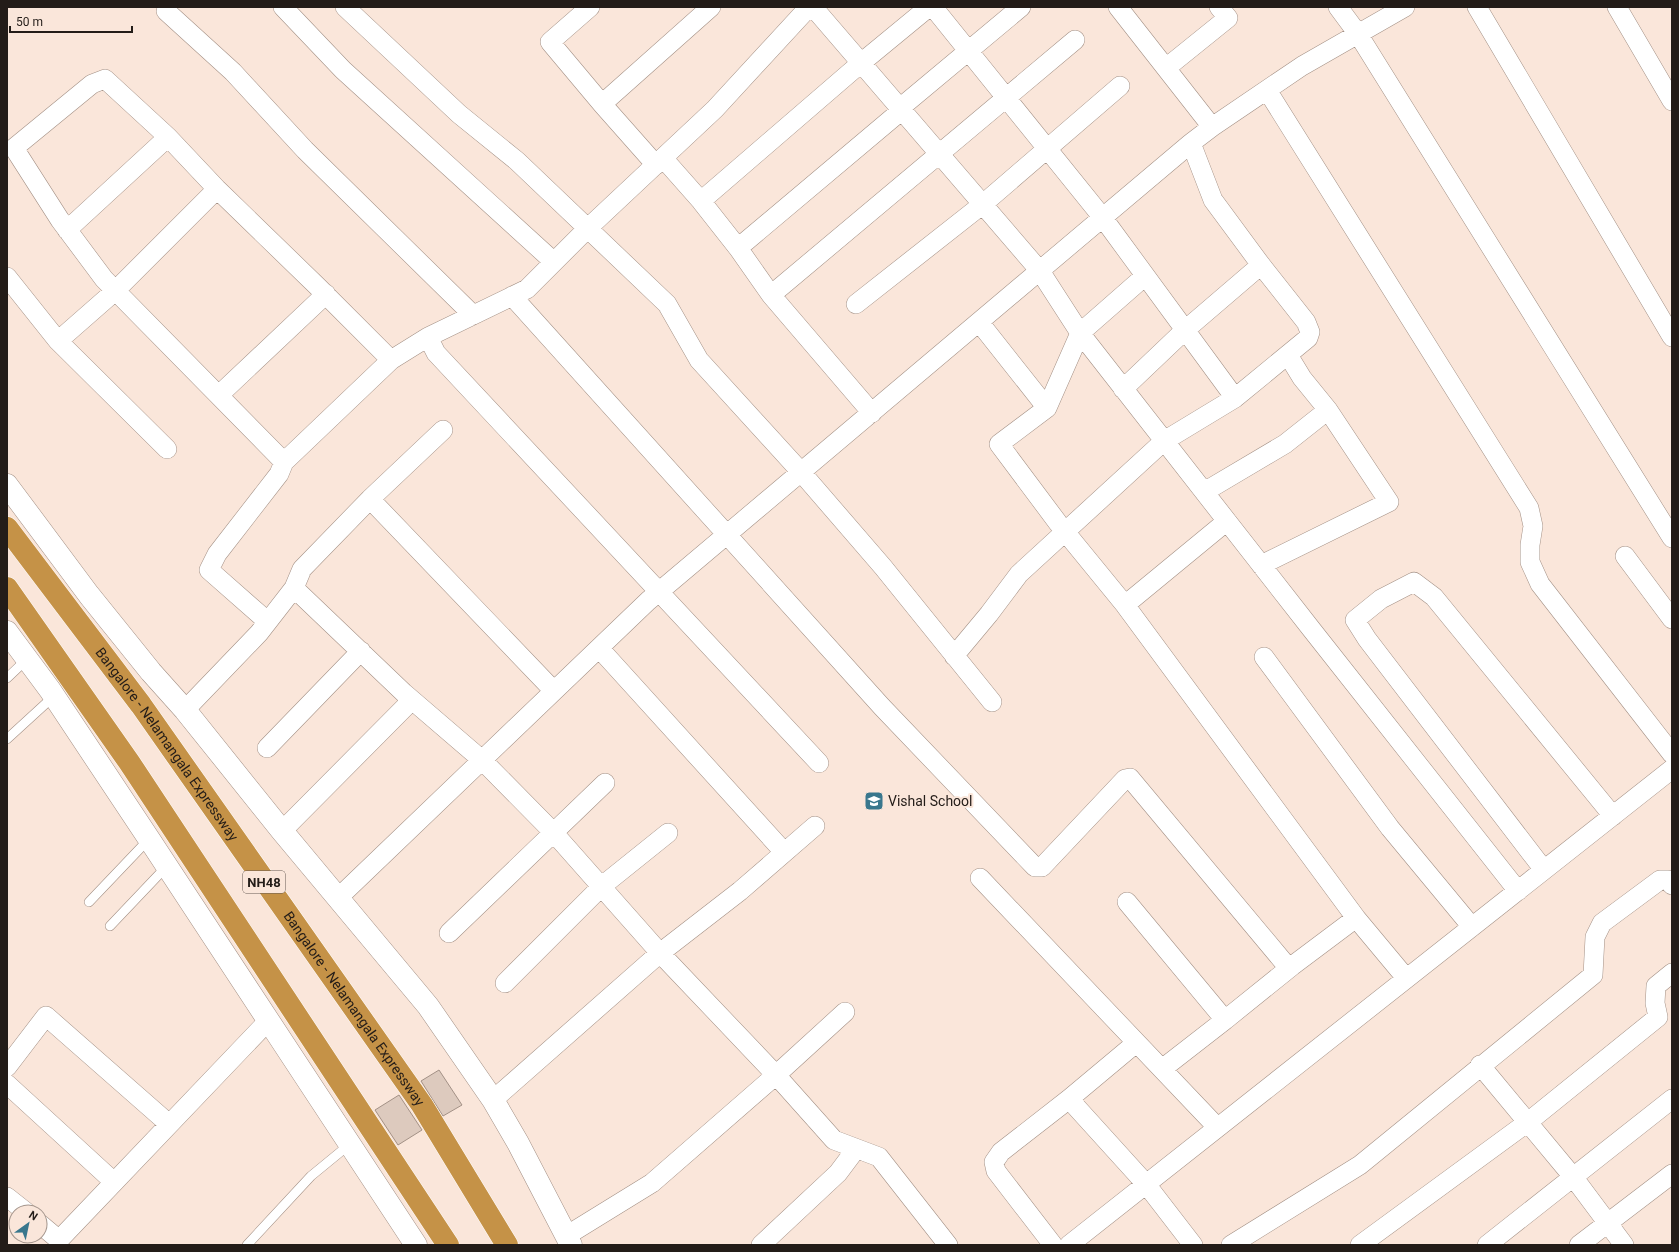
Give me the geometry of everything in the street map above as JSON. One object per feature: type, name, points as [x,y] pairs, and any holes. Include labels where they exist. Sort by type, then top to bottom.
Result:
[{"type":"highway","name":"Bangalore - Nelamangala Expressway","points":[[7,528],[141,705],[422,1105],[507,1245]]},
{"type":"highway","points":[[7,588],[129,762],[448,1245]]},
{"type":"street","points":[[283,7],[343,70],[554,262]]},
{"type":"street","points":[[345,7],[459,114],[517,161],[667,304],[699,360],[801,472],[883,567],[992,702]]},
{"type":"street","points":[[590,7],[550,42],[602,104],[701,201],[738,248],[771,295],[872,412]]},
{"type":"street","points":[[602,104],[711,7]]},
{"type":"street","points":[[267,620],[209,570],[217,554],[279,474],[284,462],[391,360],[428,338],[527,289],[588,228],[715,109],[809,7]]},
{"type":"street","points":[[813,7],[1040,271],[1080,333],[1123,389],[1518,891]]},
{"type":"street","points":[[701,201],[861,63],[929,7]]},
{"type":"street","points":[[933,7],[1103,218],[1184,331],[1235,398]]},
{"type":"street","points":[[738,248],[1021,7]]},
{"type":"street","points":[[1118,7],[1212,127]]},
{"type":"street","points":[[1166,68],[1228,18],[1219,7]]},
{"type":"street","points":[[1338,7],[1358,34],[1672,538]]},
{"type":"street","points":[[338,898],[660,591],[1191,143],[1302,66],[1405,7]]},
{"type":"street","points":[[1478,7],[1672,337]]},
{"type":"street","points":[[1617,7],[1672,101]]},
{"type":"street","points":[[166,11],[233,72],[305,150],[474,315]]},
{"type":"street","points":[[771,295],[940,155],[1075,40]]},
{"type":"street","points":[[284,462],[115,290],[67,230],[11,144],[92,84],[105,79],[168,137],[217,189],[326,294],[391,360]]},
{"type":"street","points":[[856,304],[983,204],[1048,150],[1120,86]]},
{"type":"street","points":[[1267,90],[1529,508],[1533,526],[1530,545],[1530,562],[1540,584],[1672,754]]},
{"type":"street","points":[[67,230],[168,137]]},
{"type":"street","points":[[954,656],[989,614],[1019,574],[1164,441],[1235,398],[1308,338],[1310,332],[1306,322],[1292,302],[1261,265],[1213,200],[1191,143]]},
{"type":"street","points":[[58,341],[115,290],[217,189]]},
{"type":"street","points":[[1123,389],[1184,331],[1261,265]]},
{"type":"street","points":[[1145,276],[1080,333],[1046,408],[999,444],[1065,531],[1125,605],[1356,918],[1406,978]]},
{"type":"street","points":[[7,277],[58,341],[168,449]]},
{"type":"street","points":[[219,395],[326,294]]},
{"type":"street","points":[[512,296],[728,534],[882,707],[1035,867],[1042,867],[1125,779],[1130,778],[1287,966],[1292,966]]},
{"type":"street","points":[[979,322],[1046,408]]},
{"type":"street","points":[[428,338],[436,353],[660,591],[819,763]]},
{"type":"street","points":[[1261,566],[1389,502],[1328,410],[1302,378],[1288,355]]},
{"type":"street","points":[[1204,492],[1285,444],[1328,410]]},
{"type":"street","points":[[185,710],[259,633],[267,620],[294,588],[302,570],[370,499],[443,430]]},
{"type":"street","points":[[7,485],[90,596],[151,672],[185,710],[282,831],[428,1006],[493,1100],[518,1143],[568,1241],[652,1183],[776,1075],[845,1012]]},
{"type":"street","points":[[370,499],[554,691]]},
{"type":"street","points":[[1125,605],[1227,521]]},
{"type":"street","points":[[1625,556],[1672,619]]},
{"type":"street","points":[[1544,870],[1367,639],[1355,620],[1381,599],[1414,582],[1434,597],[1613,816]]},
{"type":"street","points":[[294,588],[412,700],[482,760],[553,832],[660,953],[776,1075],[834,1140],[879,1157],[948,1245]]},
{"type":"street","points":[[7,632],[54,696],[416,1245]]},
{"type":"street","points":[[599,648],[784,852]]},
{"type":"street","points":[[267,748],[361,651]]},
{"type":"street","points":[[1264,657],[1390,828],[1472,927]]},
{"type":"street","points":[[282,831],[412,700]]},
{"type":"street","points":[[1069,1245],[1406,978],[1672,770]]},
{"type":"street","points":[[449,933],[604,783]]},
{"type":"street","points":[[493,1100],[660,953],[740,891],[815,826]]},
{"type":"street","points":[[505,983],[602,886],[668,833]]},
{"type":"street","points":[[980,878],[1217,1127]]},
{"type":"street","points":[[1232,1245],[1360,1165],[1480,1065],[1593,975],[1595,937],[1602,923],[1660,880],[1668,880],[1672,885]]},
{"type":"street","points":[[1128,902],[1225,1020]]},
{"type":"street","points":[[1162,1070],[1292,966],[1356,918]]},
{"type":"street","points":[[1360,1245],[1528,1122],[1658,1017],[1655,1003],[1656,986],[1672,973]]},
{"type":"street","points":[[7,1067],[46,1016],[170,1124]]},
{"type":"street","points":[[48,1232],[57,1242],[269,1020]]},
{"type":"street","points":[[1053,1245],[996,1172],[994,1162],[1001,1152],[1069,1099],[1136,1042]]},
{"type":"street","points":[[1480,1065],[1574,1178],[1624,1245]]},
{"type":"street","points":[[7,1084],[114,1182]]},
{"type":"street","points":[[1069,1099],[1146,1184],[1193,1245]]},
{"type":"street","points":[[1487,1245],[1574,1178],[1672,1099]]},
{"type":"street","points":[[761,1245],[838,1173],[856,1149]]},
{"type":"street","points":[[1579,1245],[1607,1222],[1672,1174]]},
{"type":"street","points":[[7,1197],[16,1204]]},
{"type":"lane","points":[[7,678],[27,659]]},
{"type":"lane","points":[[7,739],[54,696]]},
{"type":"lane","points":[[89,902],[149,840]]},
{"type":"lane","points":[[110,926],[167,866]]},
{"type":"lane","points":[[247,1245],[312,1176],[350,1144]]},
{"type":"building","points":[[439,1070],[462,1105],[443,1116],[421,1081]]},
{"type":"building","points":[[399,1095],[422,1130],[398,1145],[375,1110]]},
{"type":"place","name":"Vishal School","points":[[874,801]]}]
